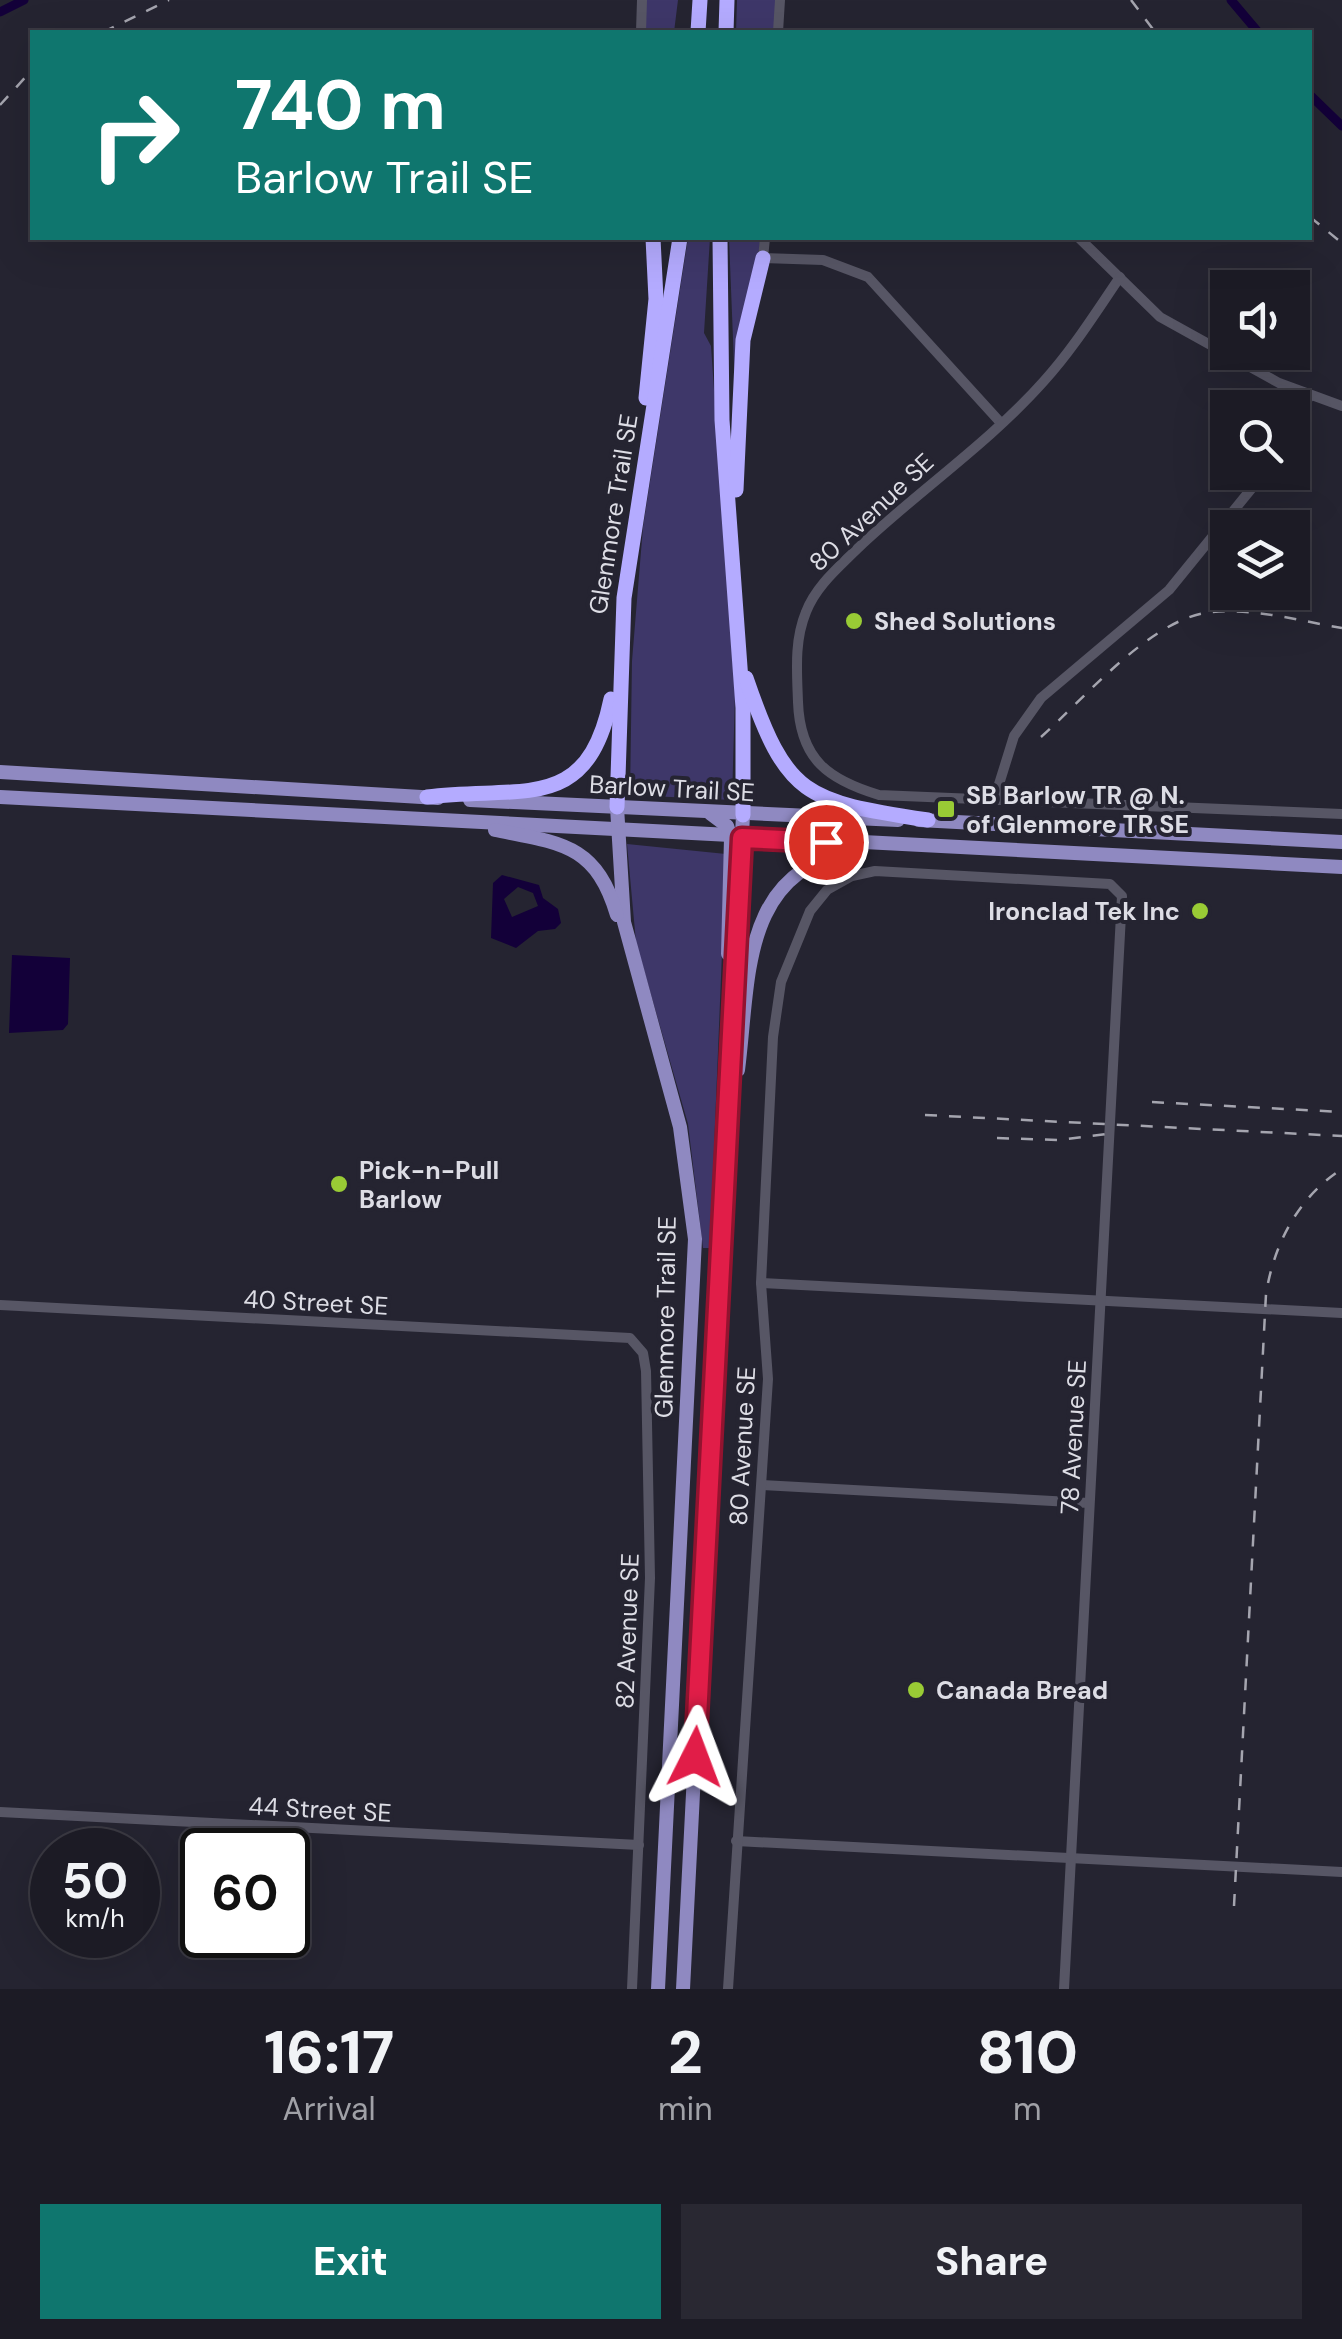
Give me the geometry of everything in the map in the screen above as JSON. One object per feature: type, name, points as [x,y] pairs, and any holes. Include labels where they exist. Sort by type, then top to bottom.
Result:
[{"type":"highway","points":[[698,30],[700,0]]},
{"type":"highway","points":[[726,30],[727,0]]},
{"type":"highway","points":[[631,547],[654,325],[653,240]]},
{"type":"highway","name":"Glenmore Trail SE","points":[[617,807],[619,656],[631,547],[680,240]]},
{"type":"highway","points":[[720,240],[722,420],[739,659],[742,814]]},
{"type":"highway","points":[[732,568],[741,358],[763,258]]},
{"type":"highway","points":[[428,798],[552,786],[580,772],[598,748],[619,656]]},
{"type":"highway","points":[[739,659],[767,738],[782,766],[806,790],[850,808],[928,820]]},
{"type":"main road","name":"Barlow Trail SE","points":[[0,772],[708,813],[928,820],[1342,842]]},
{"type":"main road","name":"Barlow Trail SE","points":[[0,797],[1342,867]]},
{"type":"main road","name":"Glenmore Trail SE","points":[[617,807],[631,959],[680,1128],[695,1240],[658,1989]]},
{"type":"main road","points":[[708,813],[736,838]]},
{"type":"main road","points":[[736,838],[742,814]]},
{"type":"main road","points":[[440,819],[558,843],[586,857],[612,896],[631,959]]},
{"type":"main road","name":"Glenmore Trail SE","points":[[682,1989],[732,1029],[727,928],[736,838]]},
{"type":"main road","points":[[726,1137],[753,950],[763,912],[778,890],[807,866],[836,853],[898,846]]},
{"type":"main road","points":[[1285,864],[1342,878]]},
{"type":"street","points":[[640,30],[642,0]]},
{"type":"street","points":[[778,30],[780,0]]},
{"type":"street","points":[[765,240],[763,258],[823,260],[868,277],[1000,422]]},
{"type":"street","points":[[1082,240],[1160,317],[1296,390]]},
{"type":"street","name":"80 Avenue SE","points":[[1120,277],[1044,382],[826,579],[813,597],[800,627],[798,715],[810,751],[824,772],[844,785],[879,795],[1342,814]]},
{"type":"street","points":[[1310,397],[1342,406]]},
{"type":"street","points":[[995,797],[1014,736],[1041,698],[1169,590],[1251,490]]},
{"type":"street","name":"78 Avenue SE","points":[[810,911],[827,890],[852,876],[875,871],[1110,884],[1122,896],[1064,1989]]},
{"type":"street","name":"80 Avenue SE","points":[[728,1989],[768,1379],[761,1283],[773,1037],[780,982],[810,911]]},
{"type":"street","points":[[761,1283],[1342,1313]]},
{"type":"street","name":"40 Street SE","points":[[0,1305],[630,1338]]},
{"type":"street","name":"82 Avenue SE","points":[[630,1338],[642,1353],[647,1409],[650,1578],[632,1989]]},
{"type":"street","points":[[762,1485],[1089,1503]]},
{"type":"street","name":"44 Street SE","points":[[0,1812],[639,1845]]},
{"type":"street","points":[[736,1842],[1342,1872]]},
{"type":"shaded area","points":[[646,0],[678,0],[674,30],[645,30]]},
{"type":"shaded area","points":[[737,0],[776,0],[774,30],[736,30]]},
{"type":"shaded area","points":[[688,240],[710,240],[704,333],[711,346],[735,695],[732,800],[630,795],[632,661],[643,527]]},
{"type":"shaded area","points":[[729,240],[761,240],[735,389]]},
{"type":"shaded area","points":[[627,844],[726,854],[710,1248],[703,1248],[688,1124],[636,942]]},
{"type":"shaded area","points":[[502,875],[539,885],[543,898],[558,909],[561,923],[555,929],[538,931],[516,948],[491,938],[493,883]],"holes":[[[518,887],[533,893],[538,906],[512,917],[504,899]]]},
{"type":"shaded area","points":[[12,955],[70,958],[68,1024],[63,1030],[9,1033]]},
{"type":"waterway","points":[[0,12],[24,0]]},
{"type":"waterway","points":[[1231,0],[1256,30]]},
{"type":"waterway","points":[[1312,97],[1342,126]]},
{"type":"railway","points":[[107,30],[169,0]]},
{"type":"railway","points":[[1131,0],[1154,30]]},
{"type":"railway","points":[[0,105],[30,72]]},
{"type":"railway","points":[[1312,219],[1342,243]]},
{"type":"railway","points":[[1041,737],[1143,643],[1189,617],[1245,612],[1342,628]]},
{"type":"railway","points":[[1152,1102],[1342,1112]]},
{"type":"railway","points":[[925,1115],[1342,1136]]},
{"type":"railway","points":[[997,1138],[1060,1140],[1106,1134]]},
{"type":"railway","points":[[1234,1906],[1266,1294],[1275,1257],[1290,1223],[1313,1193],[1342,1169]]},
{"type":"place","name":"Shed Solutions","points":[[854,621]]},
{"type":"place","name":"SB Barlow TR @ N. of Glenmore TR SE","points":[[946,809]]},
{"type":"place","name":"Ironclad Tek Inc","points":[[1200,911]]},
{"type":"place","name":"Pick-n-Pull Barlow","points":[[339,1184]]},
{"type":"place","name":"Canada Bread","points":[[916,1690]]},
{"type":"route","points":[[695,1757],[742,838],[826,842]]}]
